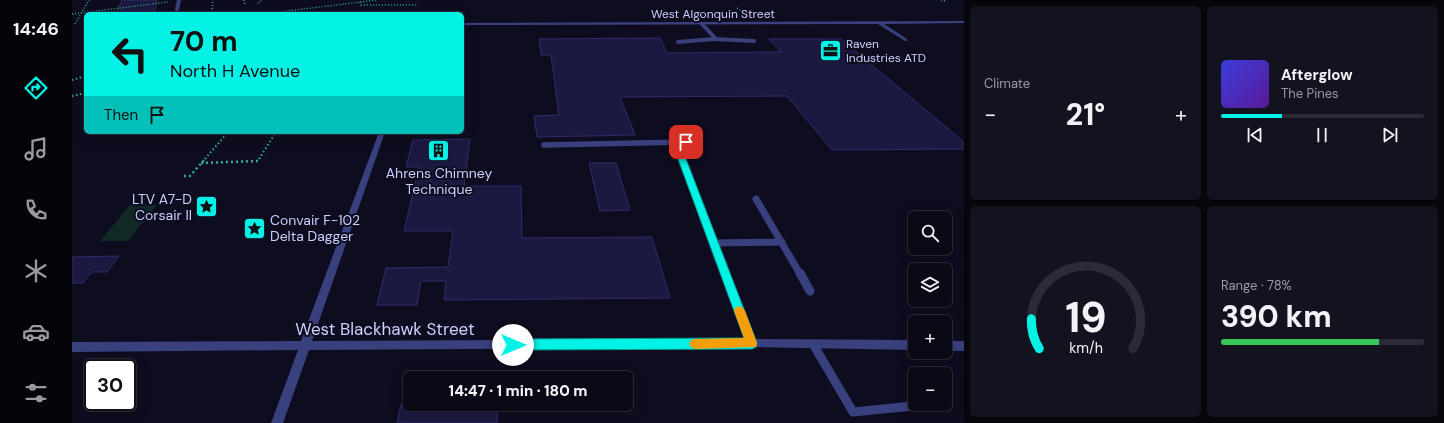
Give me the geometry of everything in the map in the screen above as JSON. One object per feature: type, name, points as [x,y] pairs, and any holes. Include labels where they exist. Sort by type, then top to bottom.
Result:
[{"type":"street","name":"West Algonquin Street","points":[[464,24],[964,22]]},
{"type":"street","points":[[880,23],[905,40]]},
{"type":"street","points":[[277,423],[381,134]]},
{"type":"street","points":[[686,142],[682,159],[752,343]]},
{"type":"street","name":"West Blackhawk Street","points":[[72,347],[752,343],[908,345]]},
{"type":"street","points":[[952,346],[964,346]]},
{"type":"lane","points":[[177,9],[179,1]]},
{"type":"lane","points":[[702,24],[715,38],[714,39]]},
{"type":"lane","points":[[678,42],[714,39],[754,41]]},
{"type":"lane","points":[[544,145],[686,142]]},
{"type":"lane","points":[[756,199],[810,291]]},
{"type":"lane","points":[[714,243],[782,242]]},
{"type":"lane","points":[[813,344],[853,412],[908,406]]},
{"type":"path","points":[[75,24],[89,0]]},
{"type":"path","points":[[212,9],[213,0]]},
{"type":"path","points":[[244,0],[245,5]]},
{"type":"path","points":[[258,3],[262,0]]},
{"type":"path","points":[[278,12],[377,0]]},
{"type":"path","points":[[89,12],[179,1]]},
{"type":"path","points":[[360,2],[361,5],[418,5]]},
{"type":"path","points":[[72,14],[84,13]]},
{"type":"path","points":[[72,80],[84,77]]},
{"type":"path","points":[[72,96],[84,93]]},
{"type":"path","points":[[184,176],[190,176],[226,134]]},
{"type":"path","points":[[201,163],[258,161],[275,134]]},
{"type":"green space","points":[[130,205],[157,205],[128,241],[100,241]]},
{"type":"building","points":[[122,0],[157,0],[154,12],[117,12]]},
{"type":"building","points":[[660,38],[667,53],[781,52],[769,39],[841,39],[964,142],[964,149],[832,150],[787,96],[620,97],[635,135],[537,137],[534,116],[559,115],[551,55],[541,55],[539,39]]},
{"type":"building","points":[[470,139],[464,186],[521,186],[522,238],[652,237],[670,298],[444,300],[446,281],[421,281],[417,305],[377,305],[386,268],[448,267],[453,231],[404,231],[419,167],[406,167],[413,140]]},
{"type":"building","points":[[589,163],[616,163],[630,210],[600,211]]},
{"type":"building","points":[[119,256],[107,272],[91,272],[83,283],[72,283],[72,257]]},
{"type":"building","points":[[401,404],[403,404],[403,411],[498,411],[497,423],[397,423]]},
{"type":"slow traffic","points":[[695,344],[752,343],[739,311]]},
{"type":"place","name":"Raven Industries ATD","points":[[831,51]]},
{"type":"place","name":"Ahrens Chimney Technique","points":[[439,151]]},
{"type":"place","name":"LTV A7-D Corsair II","points":[[207,207]]},
{"type":"place","name":"Convair F-102 Delta Dagger","points":[[254,228]]},
{"type":"route","points":[[513,345],[752,343],[682,159],[686,142]]}]
